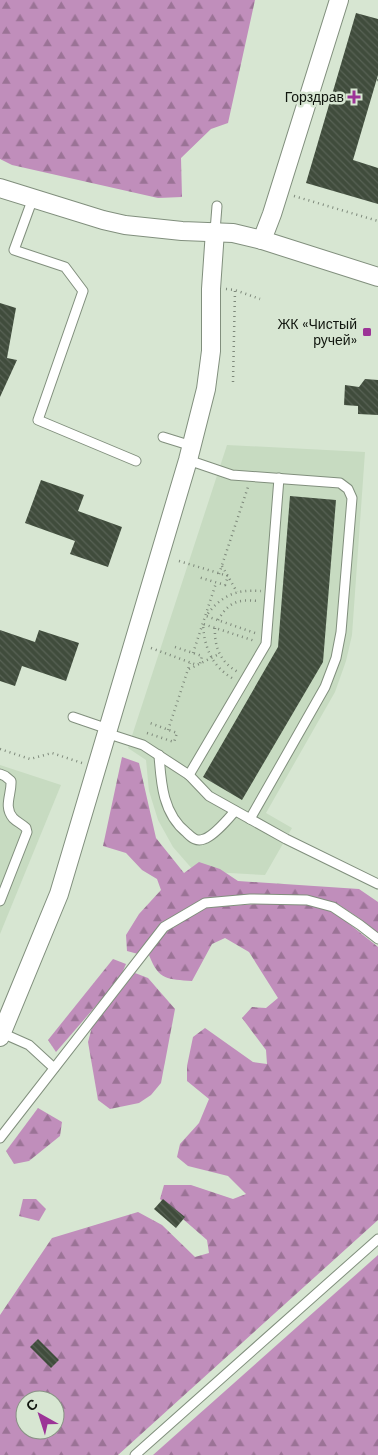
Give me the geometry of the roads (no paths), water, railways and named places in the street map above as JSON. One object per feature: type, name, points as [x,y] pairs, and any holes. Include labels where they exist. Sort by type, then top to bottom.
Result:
[{"type":"street","points":[[262,240],[272,214],[338,0]]},
{"type":"street","points":[[0,188],[103,220],[126,225],[182,231],[233,233],[262,240],[378,277]]},
{"type":"street","points":[[1,1035],[59,894],[190,453],[206,389],[211,351],[211,289],[215,231]]},
{"type":"lane","points":[[33,198],[14,250],[65,267],[83,291],[38,420],[136,461]]},
{"type":"lane","points":[[215,231],[217,206]]},
{"type":"lane","points":[[162,437],[232,475],[340,483],[348,488],[352,498],[341,632],[336,658],[325,687],[250,819]]},
{"type":"lane","points":[[189,775],[245,680],[266,640],[279,478]]},
{"type":"lane","points":[[73,718],[143,745],[189,775],[208,796],[286,839],[378,884]]},
{"type":"lane","points":[[159,755],[162,788],[170,814],[182,830],[194,839],[208,838],[236,811]]},
{"type":"lane","points":[[0,774],[11,781],[12,789],[8,799],[8,809],[12,817],[26,828],[27,832],[1,896]]},
{"type":"lane","points":[[0,1138],[164,927],[205,903],[250,899],[307,900],[333,908],[378,939]]},
{"type":"lane","points":[[1,1035],[30,1045],[54,1068]]},
{"type":"lane","points":[[135,1455],[378,1239]]},
{"type":"place","name":"Горздрав","points":[[354,97]]},
{"type":"place","name":"ЖК «Чистый ручей»","points":[[367,332]]}]
